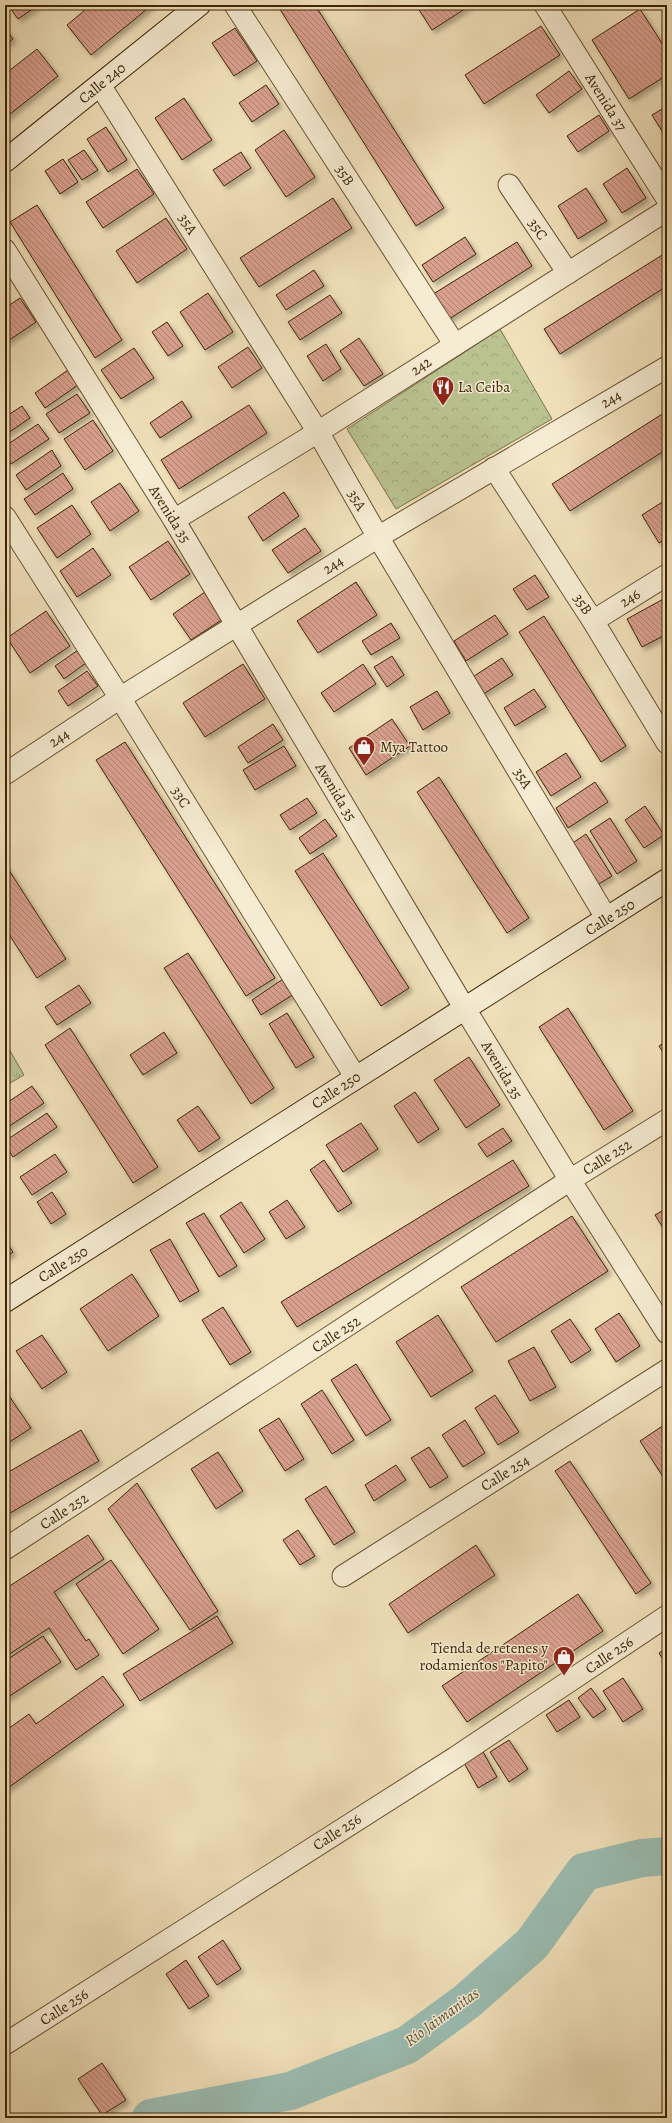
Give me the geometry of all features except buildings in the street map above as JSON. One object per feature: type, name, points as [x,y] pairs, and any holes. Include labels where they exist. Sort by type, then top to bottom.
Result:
[{"type":"main road","name":"Calle 240","points":[[5,161],[199,5]]},
{"type":"main road","name":"Calle 250","points":[[5,1301],[667,880]]},
{"type":"street","name":"35B","points":[[235,5],[455,345]]},
{"type":"street","name":"Avenida 37","points":[[545,5],[667,199]]},
{"type":"street","name":"35A","points":[[100,85],[318,432],[378,537],[607,919]]},
{"type":"street","name":"35C","points":[[509,185],[568,273]]},
{"type":"street","name":"242","points":[[174,520],[318,432],[667,210]]},
{"type":"street","name":"Avenida 35","points":[[5,250],[174,520],[465,1008],[570,1180],[667,1334]]},
{"type":"street","name":"244","points":[[5,774],[120,698],[238,626],[378,537],[667,367]]},
{"type":"street","name":"35B","points":[[494,468],[593,621],[667,743]]},
{"type":"street","name":"33C","points":[[5,517],[120,698],[356,1078]]},
{"type":"street","name":"246","points":[[593,621],[667,575]]},
{"type":"street","name":"Calle 252","points":[[5,1549],[570,1180],[667,1120]]},
{"type":"street","name":"Calle 254","points":[[343,1576],[667,1370]]},
{"type":"street","name":"Calle 256","points":[[5,2044],[456,1757],[667,1616]]},
{"type":"green space","points":[[500,329],[552,419],[396,509],[347,429]]},
{"type":"green space","points":[[5,1042],[24,1075],[5,1086]]},
{"type":"waterway","name":"Río Jaimanitas","points":[[151,2118],[290,2091],[407,2045],[466,2002],[532,1944],[584,1872],[642,1858],[667,1856]]},
{"type":"place","name":"La Ceiba","points":[[443,406]]},
{"type":"place","name":"Mya Tattoo","points":[[364,766]]},
{"type":"place","name":"Tienda de retenes y rodamientos \"Papito\"","points":[[564,1676]]}]
